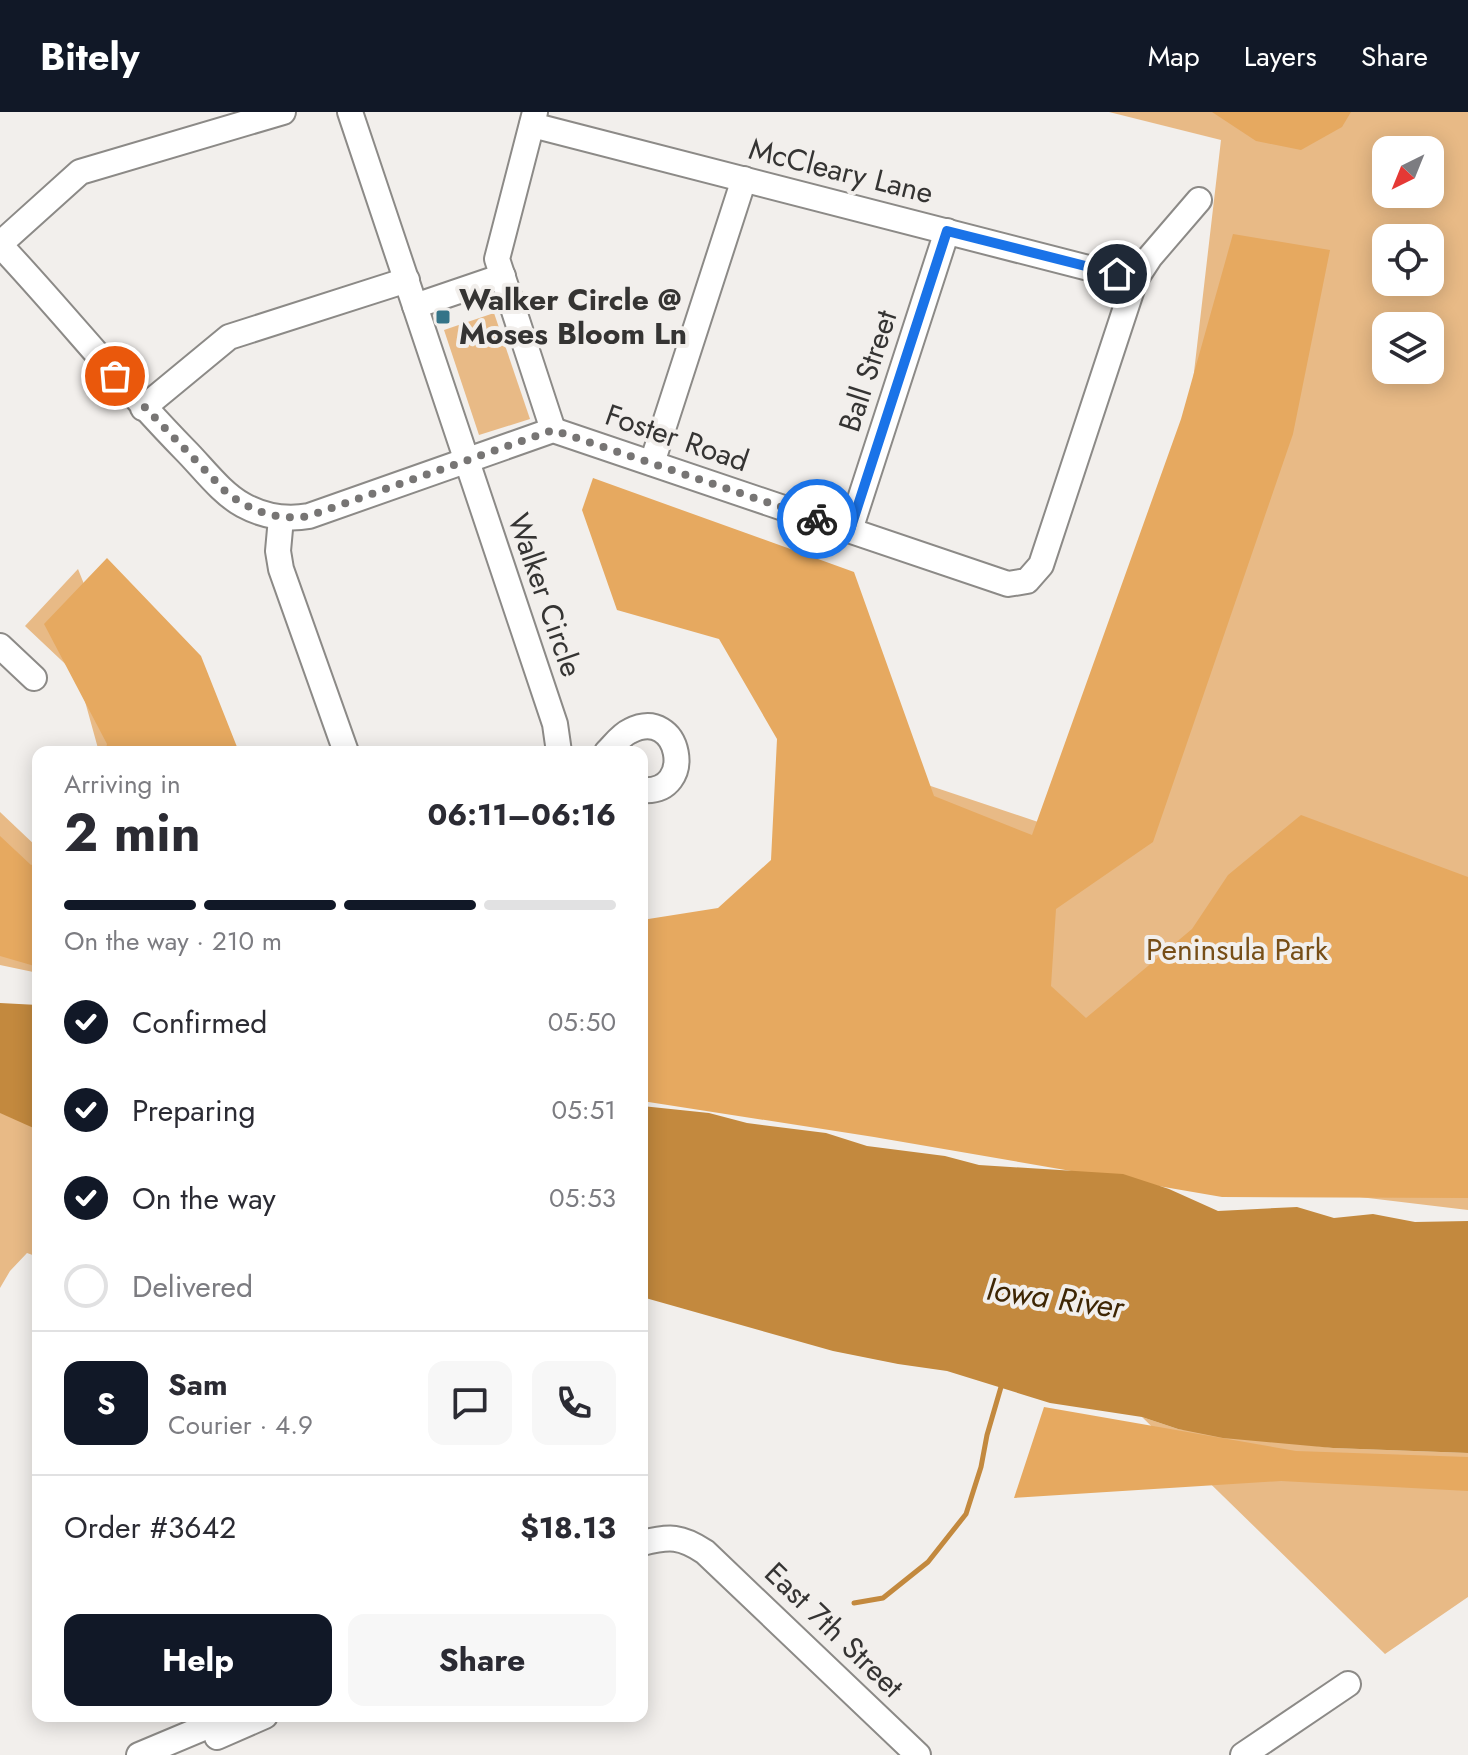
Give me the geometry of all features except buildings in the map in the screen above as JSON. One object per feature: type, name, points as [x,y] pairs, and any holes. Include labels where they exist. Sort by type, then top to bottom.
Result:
[{"type":"street","points":[[283,112],[80,172],[0,244],[143,408],[243,505],[281,518],[309,516],[553,430],[497,259],[533,118]]},
{"type":"street","name":"Walker Circle","points":[[350,112],[555,724],[558,746]]},
{"type":"street","name":"McCleary Lane","points":[[533,118],[744,179],[1135,280]]},
{"type":"street","points":[[652,463],[744,179]]},
{"type":"street","name":"Foster Road","points":[[553,430],[1008,584],[1027,581],[1041,565],[1135,280],[1150,257],[1199,200]]},
{"type":"street","name":"Ball Street","points":[[850,530],[947,231]]},
{"type":"street","points":[[415,306],[503,276]]},
{"type":"street","points":[[143,408],[229,337],[407,280]]},
{"type":"street","points":[[281,518],[278,551],[281,569],[344,746]]},
{"type":"street","points":[[0,646],[34,678]]},
{"type":"street","points":[[613,746],[623,735],[637,729],[653,727],[668,735],[677,757],[675,772],[658,789],[648,790]]},
{"type":"street","name":"East 7th Street","points":[[648,1542],[668,1537],[689,1541],[705,1552],[918,1755]]},
{"type":"street","points":[[1243,1755],[1348,1684]]},
{"type":"street","points":[[139,1755],[218,1722]]},
{"type":"street","points":[[174,1755],[251,1722]]},
{"type":"green space","name":"Peninsula Park","points":[[1109,112],[1468,112],[1468,1210],[1185,1176],[648,970],[648,966],[769,932],[853,760],[1044,824],[1189,415],[1221,140]]},
{"type":"green space","points":[[1212,112],[1351,112],[1342,127],[1301,150],[1256,141]]},
{"type":"green space","name":"Peninsula Park","points":[[1233,234],[1330,250],[1293,434],[1153,842],[1056,909],[1051,986],[1086,1018],[1192,929],[1228,875],[1301,815],[1468,877],[1468,1198],[1222,1197],[648,1102],[648,919],[718,908],[771,860],[777,739],[719,639],[617,610],[582,510],[593,478],[854,572],[934,796],[1032,835],[1181,419]]},
{"type":"green space","points":[[494,313],[530,419],[479,435],[444,330]]},
{"type":"green space","points":[[107,558],[201,656],[237,746],[106,746],[44,624]]},
{"type":"green space","points":[[78,569],[149,746],[97,746],[78,676],[25,626]]},
{"type":"green space","points":[[0,812],[32,842],[32,972],[0,965]]},
{"type":"green space","points":[[0,836],[32,865],[32,965],[0,956]]},
{"type":"green space","points":[[0,1098],[32,1108],[32,1255],[27,1253],[10,1271],[0,1288]]},
{"type":"green space","points":[[1044,1407],[1296,1451],[1468,1457],[1468,1491],[1281,1481],[1014,1498]]},
{"type":"green space","points":[[1142,1417],[1178,1429],[1333,1448],[1468,1453],[1468,1597],[1385,1654]]},
{"type":"water","points":[[0,1003],[32,1005],[32,1127],[0,1113]]},
{"type":"water","name":"Iowa River","points":[[648,1107],[709,1113],[747,1123],[826,1133],[867,1146],[945,1156],[979,1165],[1123,1174],[1169,1189],[1218,1211],[1297,1207],[1334,1218],[1373,1214],[1415,1222],[1468,1221],[1468,1453],[1333,1448],[1223,1438],[1178,1429],[1142,1417],[1050,1403],[947,1371],[833,1351],[648,1299]]},
{"type":"waterway","points":[[854,1603],[883,1598],[928,1562],[966,1514],[1001,1387]]},
{"type":"way so far","points":[[115,376],[226,492],[243,505],[281,518],[309,516],[553,430],[817,519]]},
{"type":"place","name":"Walker Circle @ Moses Bloom Ln","points":[[443,317]]},
{"type":"route","points":[[817,519],[850,530],[947,231],[1117,274]]}]
